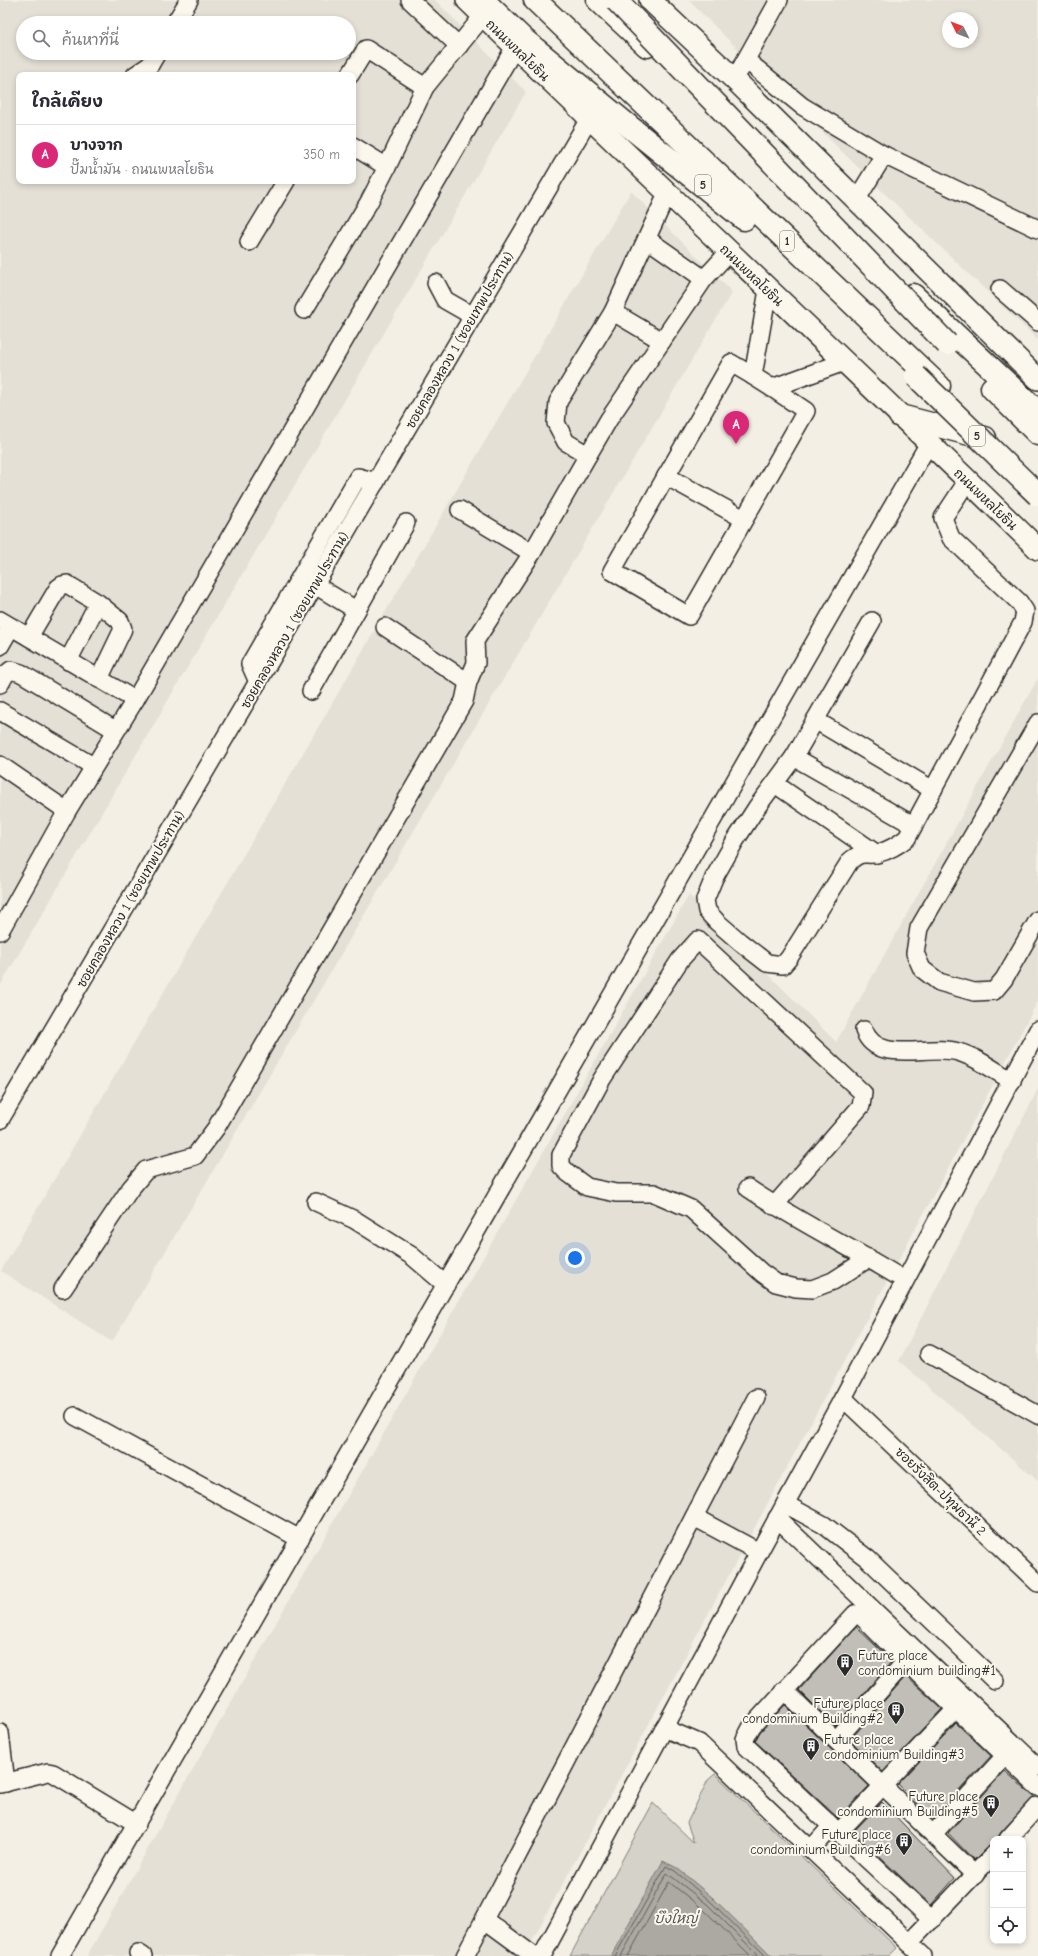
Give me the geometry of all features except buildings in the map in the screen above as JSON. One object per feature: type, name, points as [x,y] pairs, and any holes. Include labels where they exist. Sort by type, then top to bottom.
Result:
[{"type":"highway","name":"1","points":[[535,0],[1038,481]]},
{"type":"highway","points":[[598,0],[1038,412]]},
{"type":"highway","points":[[616,0],[947,344],[1038,434]]},
{"type":"highway","name":"5","points":[[483,8],[732,208],[807,274],[916,376],[1038,495]]},
{"type":"highway","points":[[900,416],[995,440]]},
{"type":"main road","name":"ถนนพหลโยธิน","points":[[467,0],[483,8],[515,47],[667,194],[968,480],[1038,549]]},
{"type":"main road","points":[[650,0],[734,79],[1038,378]]},
{"type":"street","points":[[179,16],[189,0]]},
{"type":"street","points":[[410,0],[459,46]]},
{"type":"street","points":[[734,79],[779,0]]},
{"type":"street","points":[[304,310],[387,167],[426,87],[459,46],[483,8]]},
{"type":"street","points":[[0,931],[67,810],[115,730],[135,700],[515,47]]},
{"type":"street","points":[[352,72],[366,49],[426,87]]},
{"type":"street","points":[[140,72],[150,65],[153,60]]},
{"type":"street","points":[[746,60],[802,106],[884,155],[1038,229]]},
{"type":"street","name":"ซอยคลองหลวง 1 (ซอยเทพประทาน)","points":[[0,1120],[589,119]]},
{"type":"street","points":[[356,148],[387,167]]},
{"type":"street","points":[[857,199],[884,155]]},
{"type":"street","points":[[249,242],[284,184]]},
{"type":"street","points":[[588,455],[566,442],[556,423],[558,402],[613,312],[667,194]]},
{"type":"street","points":[[647,239],[704,279]]},
{"type":"street","points":[[63,1289],[130,1188],[146,1170],[194,1156],[216,1128],[464,701],[468,682],[476,663],[475,641],[532,553],[609,419],[704,279],[729,252]]},
{"type":"street","points":[[436,283],[445,300],[473,316]]},
{"type":"street","points":[[1000,289],[1038,322]]},
{"type":"street","points":[[753,376],[768,290]]},
{"type":"street","points":[[613,312],[662,342]]},
{"type":"street","points":[[731,362],[772,388],[806,411],[689,616],[612,571],[731,362]]},
{"type":"street","points":[[772,388],[844,362]]},
{"type":"street","points":[[60,1956],[929,443]]},
{"type":"street","points":[[666,476],[744,519]]},
{"type":"street","points":[[258,682],[250,664],[358,477],[376,482]]},
{"type":"street","points":[[872,621],[794,757],[757,807],[735,841],[714,878],[705,900],[707,911],[717,922],[767,963],[783,965],[789,958],[850,861],[857,855],[864,853],[877,854],[893,848],[907,838],[1023,622],[1025,611],[1019,602],[951,538],[943,518],[968,480]]},
{"type":"street","points":[[460,510],[532,553]]},
{"type":"street","points":[[311,691],[406,523]]},
{"type":"street","points":[[29,637],[58,588],[67,584],[98,603],[120,622],[123,629],[99,679]]},
{"type":"street","points":[[315,585],[356,610]]},
{"type":"street","points":[[68,661],[98,603]]},
{"type":"street","points":[[0,646],[6,624],[135,700]]},
{"type":"street","points":[[385,627],[468,682]]},
{"type":"street","points":[[0,684],[5,675],[11,670],[21,673],[115,730]]},
{"type":"street","points":[[0,711],[93,766]]},
{"type":"street","points":[[815,720],[933,790]]},
{"type":"street","points":[[1038,723],[919,928],[915,953],[922,969],[939,982],[974,992],[994,991],[1004,979],[1038,920]]},
{"type":"street","points":[[794,757],[913,825]]},
{"type":"street","points":[[0,765],[67,810]]},
{"type":"street","points":[[775,784],[877,854]]},
{"type":"street","points":[[774,1206],[861,1106],[863,1093],[698,940],[680,960],[602,1079],[561,1155],[561,1166],[586,1187],[616,1193],[654,1193],[691,1209],[762,1273],[776,1283],[796,1288],[812,1289],[833,1281],[869,1258]]},
{"type":"street","points":[[864,1030],[866,1036],[873,1044],[884,1049],[894,1052],[907,1052],[920,1049],[943,1048],[959,1052],[1012,1080]]},
{"type":"street","points":[[542,1956],[758,1552],[843,1398],[904,1280],[1038,1030]]},
{"type":"street","points":[[748,1188],[774,1206],[869,1258],[904,1280]]},
{"type":"street","points":[[316,1202],[355,1220],[412,1256],[446,1285]]},
{"type":"street","points":[[929,1354],[1038,1415]]},
{"type":"street","points":[[466,1956],[756,1398]]},
{"type":"street","name":"ซอยรังสิต-ปทุมธานี 2","points":[[843,1398],[1038,1583]]},
{"type":"street","points":[[75,1416],[300,1540]]},
{"type":"street","points":[[781,1511],[824,1525],[868,1559],[996,1681]]},
{"type":"street","points":[[781,1511],[1038,1767]]},
{"type":"street","points":[[694,1517],[758,1552]]},
{"type":"street","points":[[932,1920],[834,1830],[746,1746],[745,1739],[752,1726],[855,1614],[862,1617],[1038,1787]]},
{"type":"street","points":[[836,1740],[906,1661]]},
{"type":"street","points":[[784,1690],[975,1875]]},
{"type":"street","points":[[811,1849],[883,1786],[956,1709]]},
{"type":"street","points":[[664,1728],[699,1743],[923,1956]]},
{"type":"street","points":[[0,1733],[3,1784],[51,1772],[137,1824]]},
{"type":"street","points":[[933,1834],[1005,1756]]},
{"type":"street","points":[[1011,1836],[1038,1806]]},
{"type":"street","points":[[909,1944],[990,1858]]},
{"type":"street","points":[[485,1920],[534,1956]]},
{"type":"shaded area","points":[[0,0],[435,0],[526,92],[0,986]]},
{"type":"shaded area","points":[[688,0],[1038,0],[1038,340],[882,191]]},
{"type":"shaded area","points":[[631,191],[732,292],[112,1342],[1,1271]]},
{"type":"shaded area","points":[[1038,678],[1038,1001],[524,1956],[87,1956],[689,895],[836,1042]]},
{"type":"shaded area","points":[[1038,1089],[1038,1481],[899,1361]]},
{"type":"shaded area","points":[[715,1774],[897,1948],[889,1956],[570,1956],[653,1803],[694,1843],[687,1823],[708,1780]]},
{"type":"water","name":"บึงใหญ่","points":[[663,1861],[677,1868],[713,1898],[772,1956],[611,1956]]},
{"type":"place","name":"บางจาก","points":[[736,444]]},
{"type":"place","name":"Future place condominium building#1","points":[[845,1677]]},
{"type":"place","name":"Future place condominium Building#2","points":[[896,1725]]},
{"type":"place","name":"Future place condominium Building#3","points":[[811,1761]]},
{"type":"place","name":"Future place condominium Building#5","points":[[991,1818]]},
{"type":"place","name":"Future place condominium Building#6","points":[[904,1856]]}]
